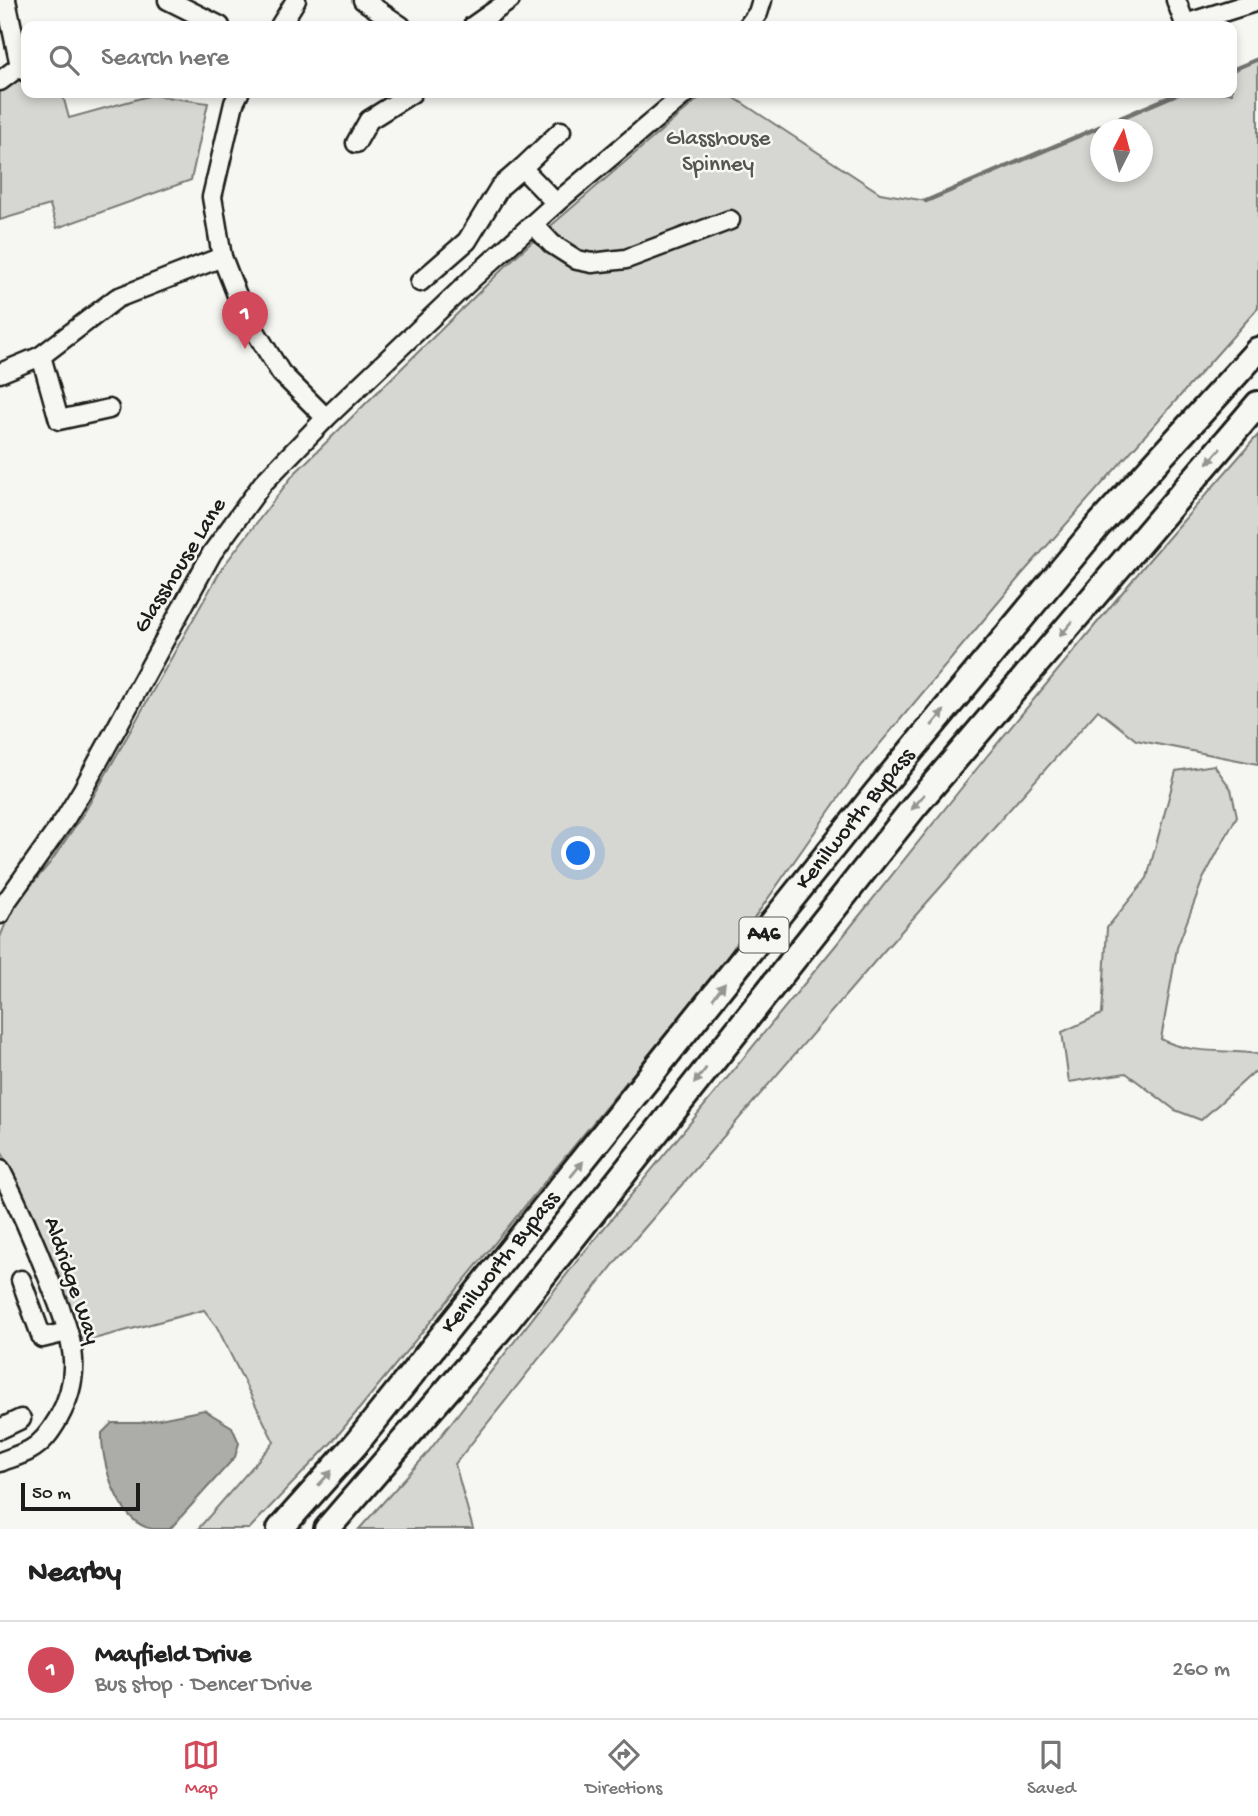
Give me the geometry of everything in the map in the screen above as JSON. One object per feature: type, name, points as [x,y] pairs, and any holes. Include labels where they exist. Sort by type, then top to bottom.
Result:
[{"type":"highway","name":"Kenilworth Bypass","points":[[279,1529],[355,1445],[876,793],[1097,527],[1258,350]]},
{"type":"highway","name":"Kenilworth Bypass","points":[[327,1529],[507,1321],[915,806],[1258,404]]},
{"type":"street","points":[[6,0],[21,61]]},
{"type":"street","points":[[168,0],[210,21]]},
{"type":"street","points":[[283,21],[296,0]]},
{"type":"street","points":[[363,0],[394,21]]},
{"type":"street","points":[[480,21],[510,0]]},
{"type":"street","points":[[752,21],[762,0]]},
{"type":"street","points":[[1177,0],[1184,21]]},
{"type":"street","points":[[1195,21],[1258,1]]},
{"type":"street","points":[[0,81],[21,70]]},
{"type":"street","points":[[236,98],[212,197],[222,257],[244,313],[281,373],[326,418]]},
{"type":"street","points":[[356,143],[369,120],[404,98]]},
{"type":"street","name":"Glasshouse Lane","points":[[2,904],[65,819],[212,553],[263,483],[326,418],[533,224],[680,98]]},
{"type":"street","points":[[420,282],[467,241],[500,187],[561,131]]},
{"type":"street","points":[[522,168],[556,203]]},
{"type":"street","points":[[533,224],[552,244],[577,260],[592,263],[626,259],[730,220]]},
{"type":"street","points":[[0,373],[41,356],[117,298],[222,257]]},
{"type":"street","points":[[41,356],[59,421],[109,408]]},
{"type":"street","name":"Aldridge Way","points":[[0,1170],[31,1232],[73,1351],[75,1377],[66,1404],[49,1434],[32,1449],[0,1462]]},
{"type":"street","points":[[21,1280],[42,1338],[67,1332]]},
{"type":"street","points":[[0,1429],[21,1419]]},
{"type":"green space","name":"Glasshouse Spinney","points":[[1258,59],[1258,308],[1022,574],[858,770],[718,970],[333,1441],[249,1529],[198,1529],[274,1442],[217,1327],[204,1310],[82,1342],[53,1261],[0,1148],[0,937],[12,908],[50,863],[84,813],[222,568],[294,474],[517,255],[699,98],[735,98],[880,193],[926,201],[1090,131],[1090,182],[1153,182],[1153,119],[1118,119],[1167,98],[1237,98],[1237,68]]},
{"type":"green space","points":[[21,74],[21,98],[64,98],[69,118],[141,98],[173,98],[208,103],[191,180],[57,228],[50,205],[0,220],[0,81]]},
{"type":"green space","points":[[1258,435],[1258,764],[1136,740],[1098,710],[883,952],[622,1254],[455,1464],[473,1529],[359,1529],[425,1456],[581,1256],[987,756],[1149,560]]},
{"type":"green space","points":[[1214,765],[1231,789],[1237,816],[1203,879],[1177,948],[1161,1039],[1196,1049],[1258,1054],[1258,1074],[1254,1072],[1201,1120],[1175,1110],[1126,1073],[1069,1082],[1062,1032],[1102,1014],[1107,928],[1147,878],[1176,771]]},
{"type":"shaded area","points":[[204,1410],[232,1427],[239,1443],[235,1457],[170,1529],[153,1529],[141,1525],[130,1516],[114,1490],[108,1475],[102,1433],[112,1423],[140,1423]]},
{"type":"waterway","points":[[1237,68],[1258,59]]},
{"type":"waterway","points":[[926,201],[1167,98]]},
{"type":"place","name":"Mayfield Drive","points":[[245,349]]}]
